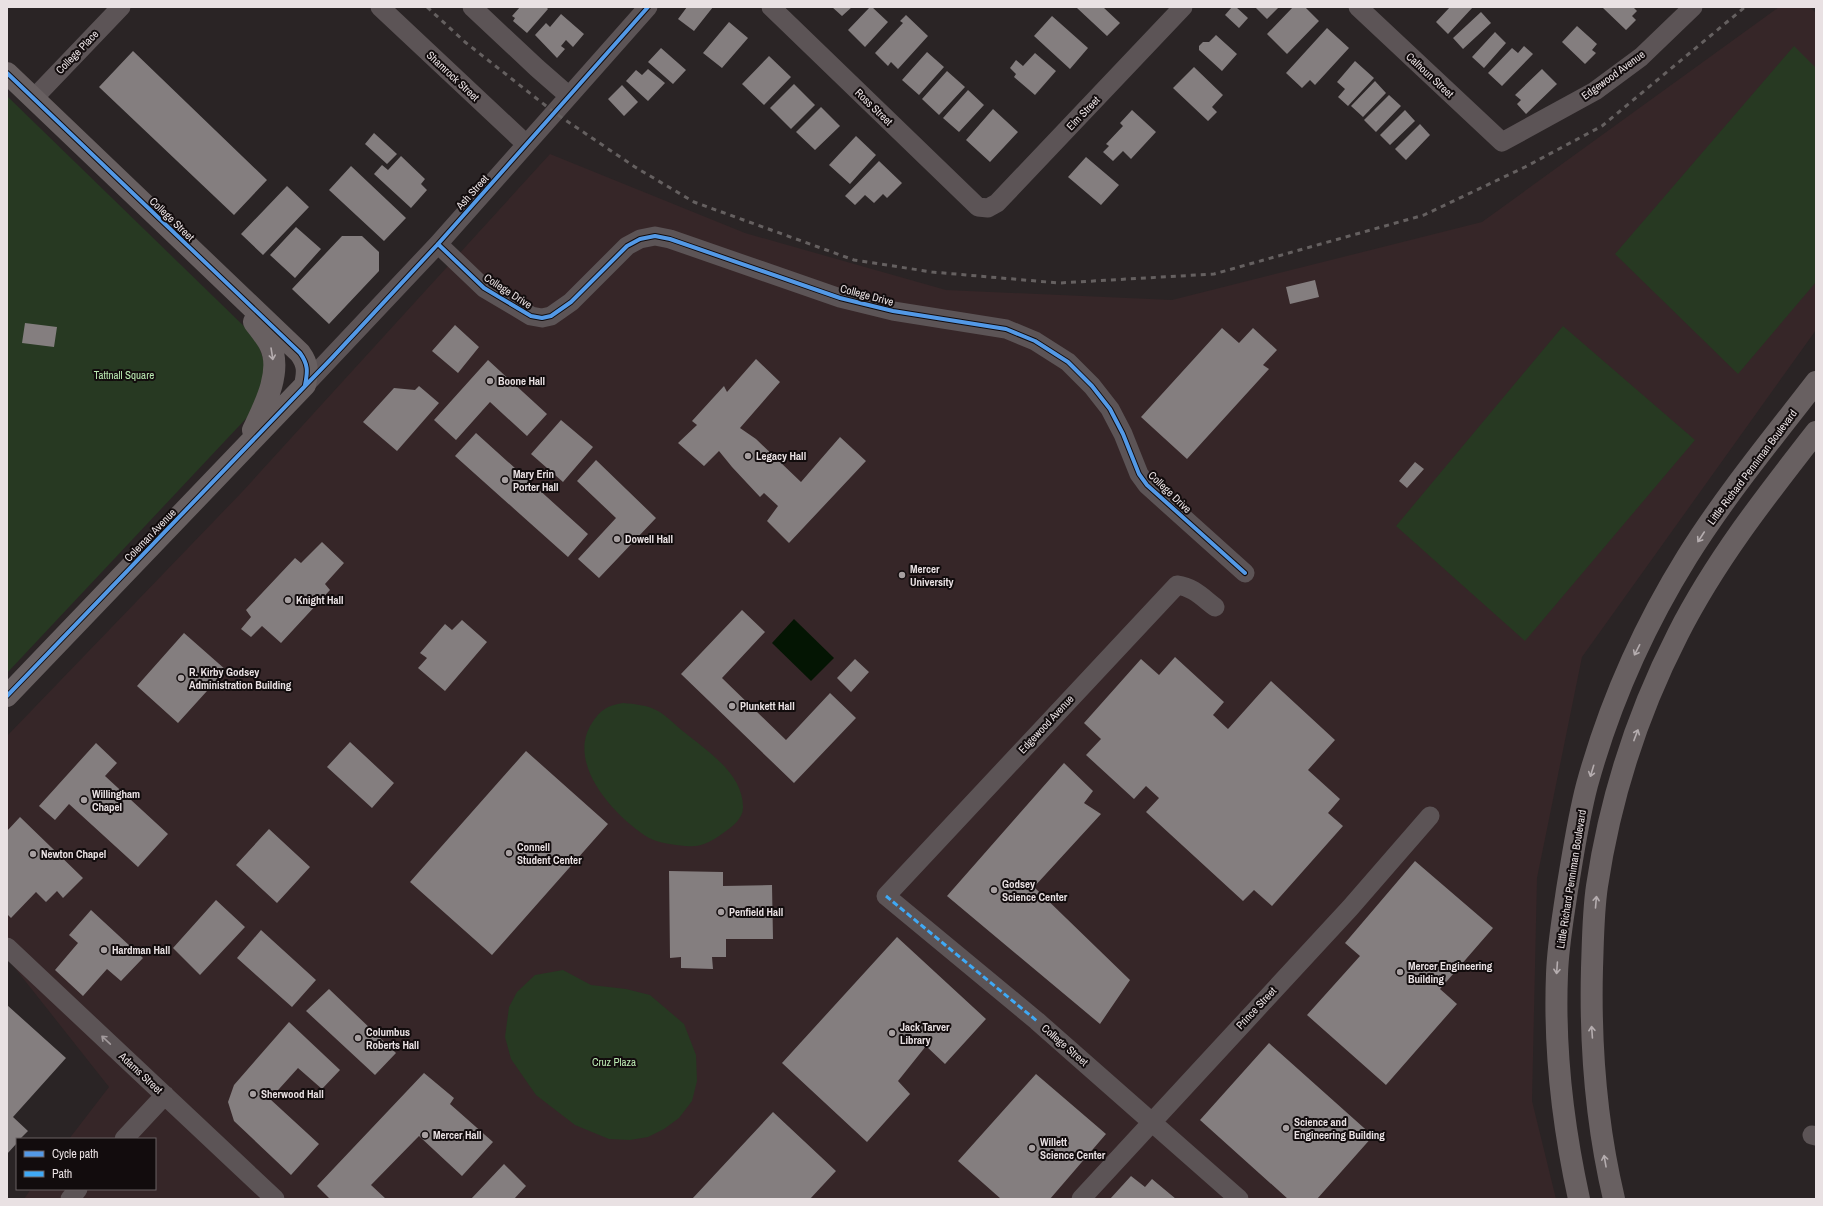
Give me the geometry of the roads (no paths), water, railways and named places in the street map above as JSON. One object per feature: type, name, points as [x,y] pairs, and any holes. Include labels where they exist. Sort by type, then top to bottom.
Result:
[{"type":"street","name":"College Place","points":[[34,98],[121,7]]},
{"type":"street","name":"Shamrock Street","points":[[380,7],[526,144]]},
{"type":"street","points":[[472,7],[569,96]]},
{"type":"street","name":"Ash Street","points":[[305,385],[332,359],[438,244],[648,7]]},
{"type":"street","name":"Ross Street","points":[[771,7],[978,207]]},
{"type":"street","name":"Elm Street","points":[[978,207],[988,208],[997,203],[1183,7]]},
{"type":"street","name":"Calhoun Street","points":[[1358,7],[1502,142]]},
{"type":"street","name":"Edgewood Avenue","points":[[1502,142],[1595,91],[1641,57],[1693,7]]},
{"type":"street","name":"College Street","points":[[7,73],[229,287],[300,353],[307,365],[308,371],[305,385]]},
{"type":"street","name":"College Drive","points":[[438,244],[484,288],[531,316],[542,318],[551,316],[571,302],[627,246],[640,239],[655,236],[670,239],[840,298],[893,312],[1006,329],[1035,341],[1068,362],[1092,386],[1110,409],[1123,434],[1139,474],[1147,485],[1245,573]]},
{"type":"street","points":[[229,287],[270,345],[273,356],[273,382],[245,449]]},
{"type":"street","name":"Little Richard Penniman Boulevard","points":[[1579,1199],[1568,1151],[1562,1095],[1557,1009],[1557,974],[1560,940],[1576,836],[1587,786],[1599,747],[1630,662],[1686,558],[1726,498],[1816,382]]},
{"type":"street","name":"Coleman Avenue","points":[[7,696],[305,385]]},
{"type":"street","points":[[1614,1199],[1605,1163],[1597,1112],[1590,1016],[1593,936],[1597,886],[1623,769],[1658,676],[1678,633],[1701,593],[1754,514],[1816,432]]},
{"type":"street","name":"Edgewood Avenue","points":[[886,896],[1177,585],[1186,586],[1195,591],[1215,607]]},
{"type":"street","name":"Prince Street","points":[[1081,1199],[1350,908],[1430,816]]},
{"type":"street","name":"College Street","points":[[886,896],[1037,1021],[1239,1199]]},
{"type":"street","name":"Adams Street","points":[[7,947],[275,1199]]},
{"type":"street","points":[[125,1138],[165,1095]]},
{"type":"street","points":[[70,1199],[77,1190]]},
{"type":"railway","points":[[427,7],[465,42],[555,113],[635,167],[694,202],[854,260],[932,272],[1059,283],[1214,274],[1424,215],[1525,167],[1602,126],[1745,7]]},
{"type":"place","name":"Boone Hall","points":[[490,381]]},
{"type":"place","name":"Legacy Hall","points":[[748,456]]},
{"type":"place","name":"Mary Erin Porter Hall","points":[[505,480]]},
{"type":"place","name":"Dowell Hall","points":[[617,539]]},
{"type":"place","name":"Mercer University","points":[[902,575]]},
{"type":"place","name":"Knight Hall","points":[[288,600]]},
{"type":"place","name":"R. Kirby Godsey Administration Building","points":[[181,678]]},
{"type":"place","name":"Plunkett Hall","points":[[732,706]]},
{"type":"place","name":"Willingham Chapel","points":[[84,800]]},
{"type":"place","name":"Connell Student Center","points":[[509,853]]},
{"type":"place","name":"Newton Chapel","points":[[33,854]]},
{"type":"place","name":"Godsey Science Center","points":[[994,890]]},
{"type":"place","name":"Penfield Hall","points":[[721,912]]},
{"type":"place","name":"Hardman Hall","points":[[104,950]]},
{"type":"place","name":"Mercer Engineering Building","points":[[1400,972]]},
{"type":"place","name":"Jack Tarver Library","points":[[892,1033]]},
{"type":"place","name":"Columbus Roberts Hall","points":[[358,1038]]},
{"type":"place","name":"Sherwood Hall","points":[[253,1094]]},
{"type":"place","name":"Science and Engineering Building","points":[[1286,1128]]},
{"type":"place","name":"Mercer Hall","points":[[425,1135]]},
{"type":"place","name":"Willett Science Center","points":[[1032,1148]]},
{"type":"park label","name":"Tattnall Square","points":[[124,375]]},
{"type":"park label","name":"Cruz Plaza","points":[[614,1062]]}]
